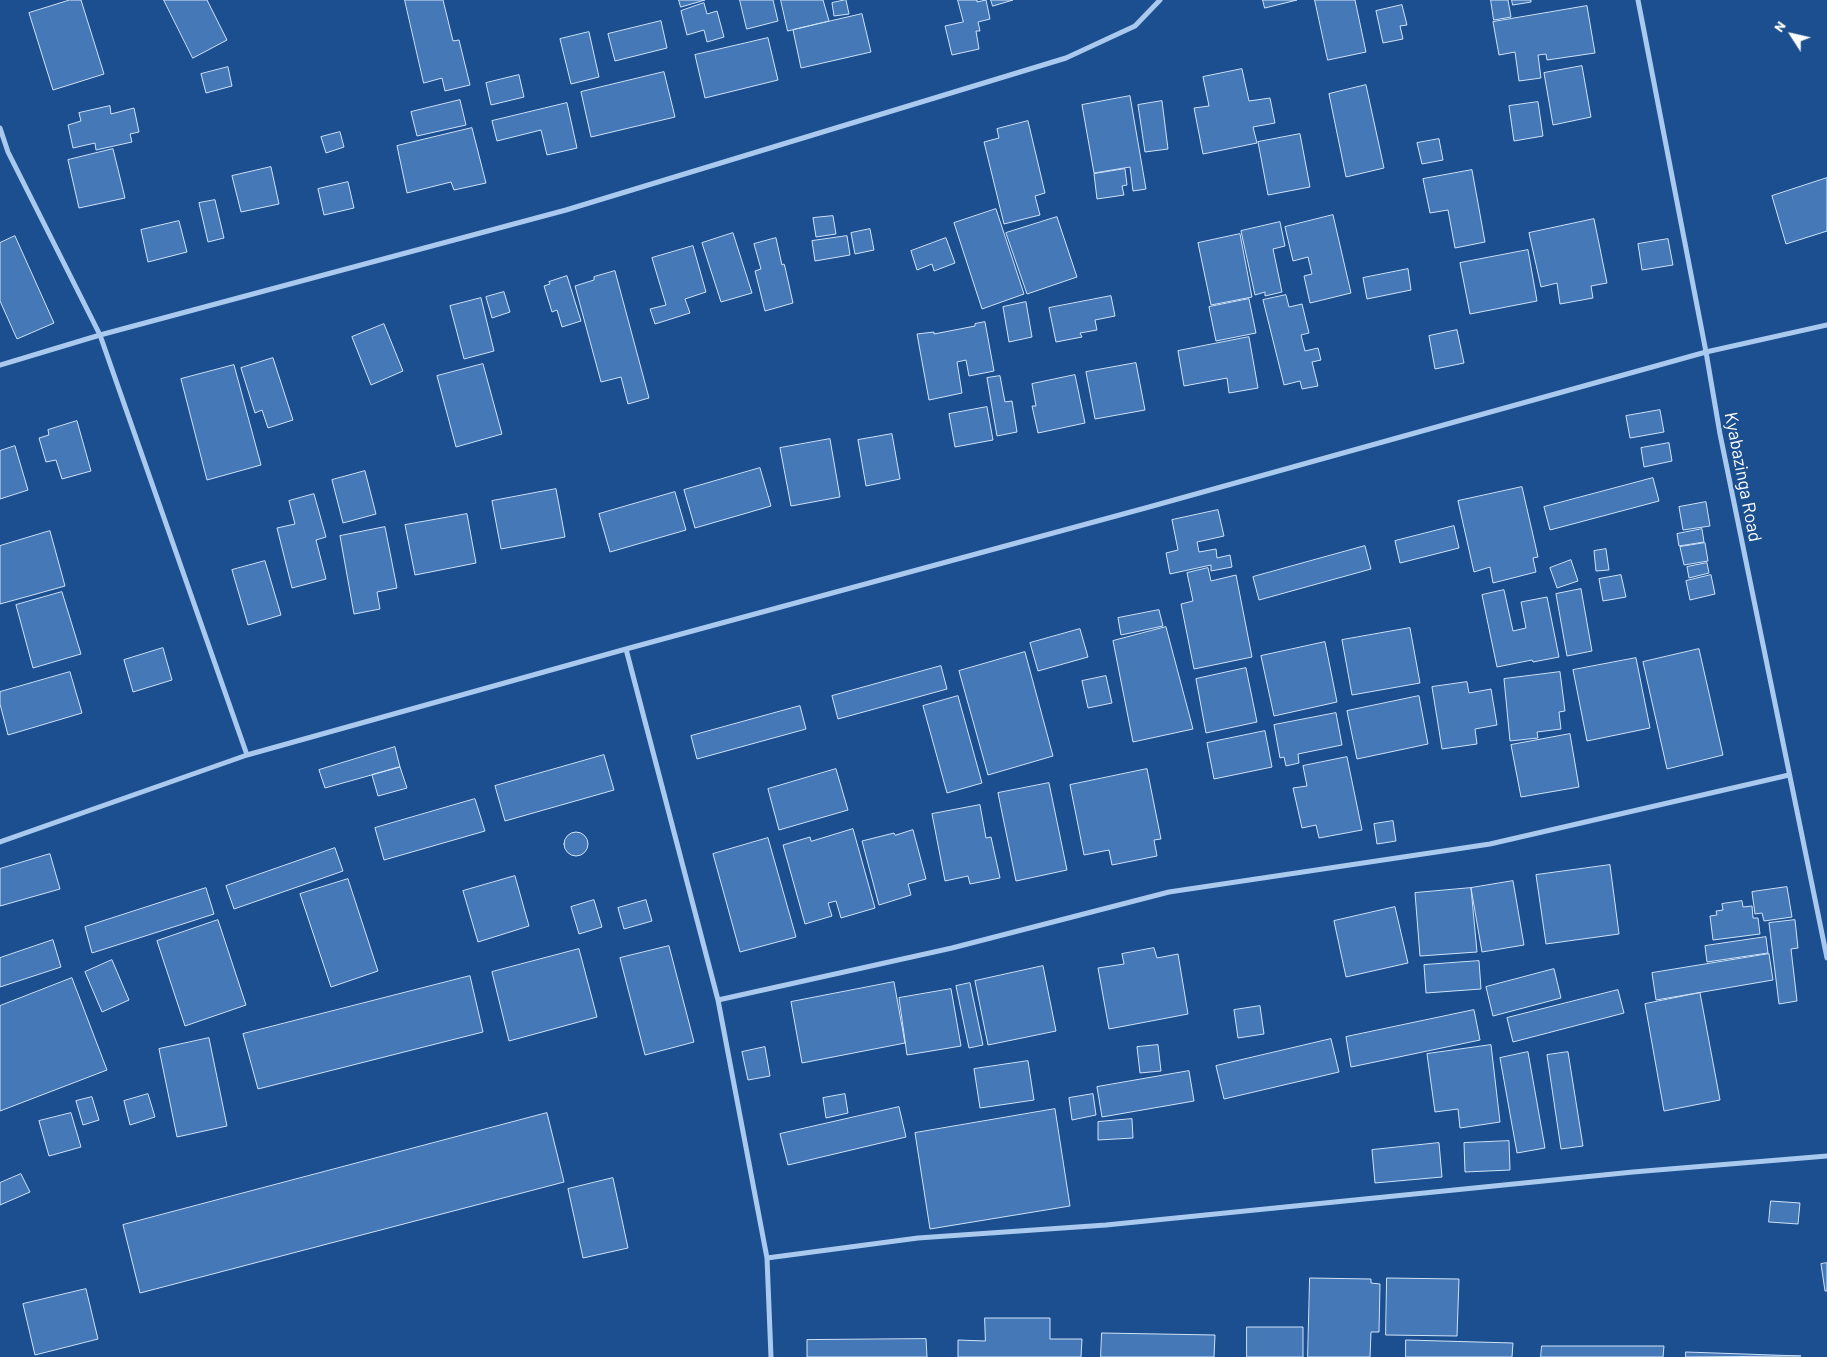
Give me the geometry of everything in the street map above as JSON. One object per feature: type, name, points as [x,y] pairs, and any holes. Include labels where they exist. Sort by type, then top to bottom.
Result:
[{"type":"street","points":[[0,365],[100,335],[566,210],[1066,58],[1135,26],[1160,0]]},
{"type":"street","name":"Kyabazinga Road","points":[[1638,0],[1720,434],[1827,958]]},
{"type":"street","points":[[0,128],[8,152],[100,335],[247,755]]},
{"type":"street","points":[[0,842],[247,755],[1706,352],[1827,325]]},
{"type":"street","points":[[626,649],[718,1000],[767,1258],[771,1357]]},
{"type":"street","points":[[718,1000],[952,948],[1168,892],[1490,844],[1789,775]]},
{"type":"street","points":[[767,1258],[918,1238],[1106,1225],[1633,1172],[1827,1156]]},
{"type":"building","points":[[70,0],[81,0],[104,74],[53,90],[29,13]]},
{"type":"building","points":[[164,0],[207,0],[227,40],[193,58]]},
{"type":"building","points":[[405,0],[443,0],[453,41],[459,40],[470,85],[445,91],[442,78],[424,83]]},
{"type":"building","points":[[679,0],[705,0],[681,7]]},
{"type":"building","points":[[740,0],[773,0],[778,21],[747,29]]},
{"type":"building","points":[[781,0],[823,0],[829,21],[788,31]]},
{"type":"building","points":[[846,0],[849,14],[834,16],[832,3]]},
{"type":"building","points":[[958,0],[977,0],[977,2],[986,0],[990,19],[978,22],[980,31],[976,31],[979,49],[952,55],[945,26],[963,22]]},
{"type":"building","points":[[991,0],[1013,0],[993,6]]},
{"type":"building","points":[[1263,0],[1297,0],[1265,8]]},
{"type":"building","points":[[1315,0],[1355,0],[1366,52],[1328,60]]},
{"type":"building","points":[[1491,0],[1508,0],[1511,17],[1494,20]]},
{"type":"building","points":[[1512,0],[1531,0],[1531,2],[1513,5]]},
{"type":"building","points":[[704,3],[707,14],[717,11],[724,37],[707,42],[704,30],[687,35],[681,11]]},
{"type":"building","points":[[1402,5],[1407,25],[1400,26],[1403,39],[1383,43],[1376,11]]},
{"type":"building","points":[[1587,6],[1595,53],[1547,60],[1546,54],[1538,55],[1541,78],[1519,81],[1515,52],[1499,55],[1493,22]]},
{"type":"building","points":[[862,14],[871,52],[801,68],[793,30]]},
{"type":"building","points":[[661,21],[667,48],[615,61],[608,34]]},
{"type":"building","points":[[589,32],[599,77],[571,84],[560,39]]},
{"type":"building","points":[[768,38],[778,80],[705,98],[695,55]]},
{"type":"building","points":[[1582,66],[1591,117],[1553,125],[1544,73]]},
{"type":"building","points":[[228,67],[232,86],[206,93],[201,74]]},
{"type":"building","points":[[1242,69],[1249,101],[1270,98],[1275,123],[1253,127],[1257,143],[1203,154],[1194,108],[1209,106],[1203,77]]},
{"type":"building","points":[[664,72],[675,117],[591,137],[581,92]]},
{"type":"building","points":[[519,75],[524,97],[491,105],[486,83]]},
{"type":"building","points":[[1366,85],[1384,168],[1346,177],[1329,94]]},
{"type":"building","points":[[1130,96],[1146,189],[1133,191],[1130,167],[1094,173],[1082,105]]},
{"type":"building","points":[[460,100],[466,125],[417,136],[411,112]]},
{"type":"building","points":[[1162,101],[1168,149],[1145,152],[1138,105]]},
{"type":"building","points":[[1538,102],[1543,136],[1514,141],[1509,106]]},
{"type":"building","points":[[567,103],[577,148],[547,155],[541,130],[497,141],[492,121]]},
{"type":"building","points":[[110,106],[111,114],[134,108],[139,132],[130,134],[132,142],[96,150],[95,143],[73,148],[68,125],[81,121],[79,113]]},
{"type":"building","points":[[1028,121],[1045,193],[1035,196],[1040,215],[1004,224],[984,142],[999,138],[997,129]]},
{"type":"building","points":[[472,128],[486,183],[454,190],[451,182],[407,193],[397,146]]},
{"type":"building","points":[[340,132],[344,147],[326,153],[321,137]]},
{"type":"building","points":[[1300,134],[1310,187],[1268,195],[1258,142]]},
{"type":"building","points":[[1439,139],[1443,160],[1422,164],[1417,143]]},
{"type":"building","points":[[113,149],[125,198],[79,208],[68,160]]},
{"type":"building","points":[[271,167],[279,204],[241,212],[232,176]]},
{"type":"building","points":[[1125,169],[1127,185],[1122,186],[1124,195],[1097,199],[1094,174]]},
{"type":"building","points":[[1472,170],[1485,242],[1455,248],[1448,210],[1430,213],[1423,179]]},
{"type":"building","points":[[1827,178],[1827,231],[1786,244],[1772,196]]},
{"type":"building","points":[[348,182],[354,208],[324,215],[318,189]]},
{"type":"building","points":[[215,200],[224,238],[208,242],[199,203]]},
{"type":"building","points":[[996,209],[1024,294],[982,309],[954,223]]},
{"type":"building","points":[[1333,215],[1351,293],[1310,303],[1304,276],[1312,274],[1308,257],[1293,261],[1285,227]]},
{"type":"building","points":[[833,216],[836,234],[816,237],[813,218]]},
{"type":"building","points":[[1057,217],[1077,277],[1027,294],[1006,233]]},
{"type":"building","points":[[1594,219],[1607,283],[1591,286],[1593,298],[1560,304],[1557,283],[1541,287],[1529,233]]},
{"type":"building","points":[[179,221],[187,252],[148,262],[141,230]]},
{"type":"building","points":[[1280,222],[1285,246],[1273,249],[1282,292],[1265,296],[1265,292],[1255,295],[1241,231]]},
{"type":"building","points":[[870,229],[874,250],[855,254],[851,233]]},
{"type":"building","points":[[733,233],[752,293],[721,302],[702,243]]},
{"type":"building","points":[[1240,234],[1252,297],[1211,305],[1198,243]]},
{"type":"building","points":[[15,236],[54,323],[17,339],[0,301],[0,243]]},
{"type":"building","points":[[847,236],[850,255],[815,261],[812,241]]},
{"type":"building","points":[[776,238],[793,303],[765,311],[755,271],[761,269],[754,244]]},
{"type":"building","points":[[946,238],[955,263],[934,271],[932,264],[917,270],[911,251]]},
{"type":"building","points":[[1668,239],[1673,265],[1642,270],[1638,244]]},
{"type":"building","points":[[693,246],[706,292],[685,299],[690,313],[655,324],[650,309],[666,305],[652,258]]},
{"type":"building","points":[[1528,250],[1537,301],[1470,314],[1460,263]]},
{"type":"building","points":[[1408,269],[1411,290],[1367,299],[1363,278]]},
{"type":"building","points":[[615,271],[649,398],[628,404],[621,377],[601,382],[575,286],[594,280],[594,277]]},
{"type":"building","points":[[567,276],[581,321],[562,327],[557,310],[552,312],[544,286],[550,284],[549,282]]},
{"type":"building","points":[[504,292],[510,312],[492,318],[486,297]]},
{"type":"building","points":[[1286,295],[1289,307],[1302,304],[1309,333],[1301,335],[1305,351],[1318,348],[1321,360],[1312,362],[1318,386],[1302,389],[1300,381],[1284,385],[1263,300]]},
{"type":"building","points":[[1111,296],[1115,316],[1095,320],[1097,330],[1080,333],[1082,337],[1056,342],[1049,308]]},
{"type":"building","points":[[481,298],[494,351],[464,359],[450,306]]},
{"type":"building","points":[[1249,299],[1256,333],[1216,341],[1209,307]]},
{"type":"building","points":[[1026,302],[1032,337],[1009,342],[1003,307]]},
{"type":"building","points":[[985,322],[994,371],[969,376],[966,360],[957,362],[962,393],[929,400],[917,334],[934,332],[934,334],[975,326],[975,324]]},
{"type":"building","points":[[384,324],[403,371],[371,385],[352,337]]},
{"type":"building","points":[[1457,330],[1464,363],[1435,369],[1429,336]]},
{"type":"building","points":[[1249,337],[1258,388],[1229,393],[1227,378],[1184,386],[1178,351]]},
{"type":"building","points":[[273,358],[293,420],[268,428],[262,410],[255,413],[241,368]]},
{"type":"building","points":[[1136,363],[1145,410],[1095,419],[1086,372]]},
{"type":"building","points":[[483,364],[502,434],[456,447],[437,376]]},
{"type":"building","points":[[234,365],[261,465],[207,480],[181,379]]},
{"type":"building","points":[[1075,375],[1085,423],[1038,433],[1032,406],[1036,406],[1032,384]]},
{"type":"building","points":[[1000,376],[1005,402],[1012,401],[1017,432],[997,436],[987,378]]},
{"type":"building","points":[[987,407],[993,440],[955,447],[949,414]]},
{"type":"building","points":[[1660,410],[1664,432],[1630,438],[1626,416]]},
{"type":"building","points":[[77,421],[91,471],[62,479],[56,460],[46,462],[39,438],[49,435],[48,430]]},
{"type":"building","points":[[892,434],[900,479],[866,486],[858,440]]},
{"type":"building","points":[[830,439],[840,497],[791,506],[780,448]]},
{"type":"building","points":[[1669,443],[1672,461],[1644,467],[1641,448]]},
{"type":"building","points":[[15,446],[28,490],[0,499],[0,451]]},
{"type":"building","points":[[760,468],[771,506],[695,528],[684,490]]},
{"type":"building","points":[[365,471],[376,514],[343,523],[332,480]]},
{"type":"building","points":[[1653,478],[1659,501],[1550,530],[1544,507]]},
{"type":"building","points":[[1522,487],[1538,557],[1533,558],[1536,572],[1493,583],[1490,567],[1474,572],[1458,501]]},
{"type":"building","points":[[556,489],[565,537],[501,549],[492,501]]},
{"type":"building","points":[[675,492],[686,530],[610,552],[599,514]]},
{"type":"building","points":[[314,494],[326,537],[316,540],[326,579],[292,588],[277,528],[295,524],[289,501]]},
{"type":"building","points":[[1706,502],[1710,526],[1683,530],[1679,507]]},
{"type":"building","points":[[1218,510],[1224,536],[1197,542],[1199,552],[1216,549],[1217,558],[1230,555],[1232,567],[1211,571],[1211,565],[1170,574],[1166,553],[1178,550],[1172,520]]},
{"type":"building","points":[[467,514],[476,563],[415,575],[405,525]]},
{"type":"building","points":[[1454,526],[1459,548],[1400,563],[1395,541]]},
{"type":"building","points":[[385,527],[397,588],[377,592],[380,609],[354,614],[340,536]]},
{"type":"building","points":[[1702,529],[1704,542],[1679,546],[1677,534]]},
{"type":"building","points":[[50,531],[65,586],[0,604],[0,546]]},
{"type":"building","points":[[1705,543],[1708,561],[1684,565],[1680,547]]},
{"type":"building","points":[[1365,546],[1371,569],[1259,600],[1253,577]]},
{"type":"building","points":[[1606,549],[1609,570],[1596,571],[1594,551]]},
{"type":"building","points":[[1571,560],[1578,581],[1557,588],[1550,568]]},
{"type":"building","points":[[265,561],[281,615],[248,625],[232,570]]},
{"type":"building","points":[[1707,563],[1709,573],[1689,578],[1687,567]]},
{"type":"building","points":[[1208,568],[1211,581],[1236,575],[1252,657],[1194,669],[1181,604],[1193,601],[1187,573]]},
{"type":"building","points":[[1621,575],[1626,597],[1603,601],[1599,579]]},
{"type":"building","points":[[1711,575],[1715,594],[1690,600],[1686,581]]},
{"type":"building","points":[[1581,589],[1592,651],[1567,656],[1556,594]]},
{"type":"building","points":[[1504,590],[1513,631],[1526,628],[1521,602],[1547,597],[1559,657],[1497,667],[1482,595]]},
{"type":"building","points":[[62,592],[81,654],[33,668],[16,605]]},
{"type":"building","points":[[1159,610],[1163,626],[1121,635],[1118,618]]},
{"type":"building","points":[[1166,627],[1193,729],[1133,742],[1113,641]]},
{"type":"building","points":[[1410,628],[1420,683],[1352,695],[1342,640]]},
{"type":"building","points":[[1080,629],[1088,657],[1038,671],[1030,643]]},
{"type":"building","points":[[1325,642],[1337,702],[1274,716],[1261,656]]},
{"type":"building","points":[[163,648],[172,680],[133,692],[124,660]]},
{"type":"building","points":[[1699,649],[1723,755],[1667,769],[1643,662]]},
{"type":"building","points":[[1025,652],[1053,756],[988,775],[959,671]]},
{"type":"building","points":[[1636,658],[1650,728],[1587,741],[1573,670]]},
{"type":"building","points":[[941,666],[947,689],[838,719],[832,696]]},
{"type":"building","points":[[1246,668],[1257,722],[1206,733],[1196,679]]},
{"type":"building","points":[[70,672],[82,713],[8,735],[0,704],[0,692]]},
{"type":"building","points":[[1560,672],[1565,711],[1559,712],[1561,729],[1537,732],[1538,738],[1510,741],[1504,679]]},
{"type":"building","points":[[1106,676],[1112,703],[1088,708],[1082,681]]},
{"type":"building","points":[[1467,682],[1469,693],[1491,689],[1497,725],[1475,729],[1477,744],[1442,749],[1432,687]]},
{"type":"building","points":[[958,696],[982,783],[947,793],[923,706]]},
{"type":"building","points":[[1419,696],[1428,744],[1357,759],[1347,711]]},
{"type":"building","points":[[800,706],[806,729],[697,759],[691,736]]},
{"type":"building","points":[[1336,713],[1342,745],[1298,754],[1299,763],[1286,766],[1284,757],[1280,758],[1274,725]]},
{"type":"building","points":[[1265,731],[1272,767],[1214,779],[1207,743]]},
{"type":"building","points":[[1570,734],[1579,787],[1521,797],[1511,745]]},
{"type":"building","points":[[395,747],[400,767],[325,788],[319,770]]},
{"type":"building","points":[[604,755],[614,790],[505,821],[495,786]]},
{"type":"building","points":[[1347,757],[1362,830],[1319,838],[1316,825],[1302,828],[1293,788],[1307,786],[1303,766]]},
{"type":"building","points":[[400,767],[407,788],[378,796],[372,775]]},
{"type":"building","points":[[836,769],[848,810],[779,830],[768,789]]},
{"type":"building","points":[[1147,769],[1161,839],[1154,840],[1157,856],[1112,865],[1109,850],[1084,855],[1070,785]]},
{"type":"building","points":[[1049,783],[1067,870],[1016,881],[998,793]]},
{"type":"building","points":[[475,799],[485,831],[384,860],[375,828]]},
{"type":"building","points":[[980,805],[986,838],[991,837],[1000,878],[970,884],[968,876],[945,881],[932,814]]},
{"type":"building","points":[[1393,821],[1396,841],[1377,844],[1374,824]]},
{"type":"building","points":[[853,829],[875,908],[841,918],[836,901],[828,903],[832,916],[805,924],[783,845],[810,837],[811,841]]},
{"type":"building","points":[[913,830],[926,879],[908,884],[911,895],[879,905],[862,841]]},
{"type":"building","points":[[576,832],[585,835],[588,844],[585,853],[576,856],[567,853],[564,844],[567,835]]},
{"type":"building","points":[[768,838],[796,937],[740,952],[713,854]]},
{"type":"building","points":[[335,848],[343,871],[234,909],[226,886]]},
{"type":"building","points":[[50,854],[60,889],[0,906],[0,869]]},
{"type":"building","points":[[1610,865],[1619,934],[1546,944],[1536,875]]},
{"type":"building","points":[[515,876],[529,926],[478,942],[463,891]]},
{"type":"building","points":[[348,879],[378,971],[331,987],[300,894]]},
{"type":"building","points":[[1513,881],[1524,945],[1482,952],[1471,888]]},
{"type":"building","points":[[1787,887],[1792,917],[1764,921],[1762,913],[1755,914],[1752,892]]},
{"type":"building","points":[[206,888],[214,914],[92,953],[85,927]]},
{"type":"building","points":[[1471,888],[1477,952],[1420,956],[1415,893]]},
{"type":"building","points":[[594,900],[602,927],[579,934],[571,907]]},
{"type":"building","points":[[646,900],[652,921],[624,929],[618,908]]},
{"type":"building","points":[[1742,901],[1743,907],[1752,906],[1753,918],[1758,918],[1760,934],[1713,940],[1710,916],[1717,915],[1716,911],[1723,910],[1722,904]]},
{"type":"building","points":[[1395,907],[1408,963],[1346,977],[1334,921]]},
{"type":"building","points":[[218,920],[246,1005],[185,1026],[157,941]]},
{"type":"building","points":[[1795,920],[1798,948],[1791,949],[1797,1001],[1779,1004],[1769,923]]},
{"type":"building","points":[[1766,937],[1768,953],[1707,962],[1705,946]]},
{"type":"building","points":[[53,940],[61,967],[0,987],[0,958]]},
{"type":"building","points":[[669,946],[694,1042],[645,1055],[620,958]]},
{"type":"building","points":[[1154,948],[1157,958],[1178,954],[1188,1014],[1109,1029],[1098,968],[1124,964],[1122,954]]},
{"type":"building","points":[[579,949],[597,1017],[509,1041],[492,972]]},
{"type":"building","points":[[1769,954],[1773,980],[1656,1000],[1652,973]]},
{"type":"building","points":[[112,960],[129,1000],[102,1012],[85,972]]},
{"type":"building","points":[[1479,961],[1481,989],[1426,993],[1424,965]]},
{"type":"building","points":[[1043,966],[1056,1031],[988,1045],[975,981]]},
{"type":"building","points":[[1554,969],[1561,998],[1493,1016],[1486,987]]},
{"type":"building","points":[[470,976],[483,1032],[258,1089],[243,1034]]},
{"type":"building","points":[[72,978],[107,1070],[0,1111],[0,1006]]},
{"type":"building","points":[[894,982],[905,1043],[802,1063],[791,1002]]},
{"type":"building","points":[[970,983],[983,1045],[969,1048],[956,986]]},
{"type":"building","points":[[951,989],[961,1046],[907,1055],[899,998]]},
{"type":"building","points":[[1618,990],[1624,1013],[1513,1042],[1507,1018]]},
{"type":"building","points":[[1700,993],[1720,1100],[1664,1111],[1645,1004]]},
{"type":"building","points":[[1260,1006],[1264,1034],[1238,1038],[1234,1010]]},
{"type":"building","points":[[1474,1010],[1480,1040],[1351,1067],[1346,1037]]},
{"type":"building","points":[[209,1038],[227,1126],[177,1137],[159,1049]]},
{"type":"building","points":[[1331,1039],[1339,1072],[1224,1099],[1216,1066]]},
{"type":"building","points":[[1158,1045],[1161,1071],[1140,1073],[1137,1047]]},
{"type":"building","points":[[1491,1045],[1500,1122],[1460,1128],[1458,1109],[1435,1112],[1427,1054]]},
{"type":"building","points":[[765,1047],[770,1076],[748,1080],[742,1052]]},
{"type":"building","points":[[1528,1052],[1545,1148],[1517,1153],[1500,1058]]},
{"type":"building","points":[[1568,1052],[1583,1146],[1561,1149],[1547,1055]]},
{"type":"building","points":[[1028,1061],[1034,1100],[980,1108],[974,1069]]},
{"type":"building","points":[[1189,1071],[1194,1101],[1102,1117],[1097,1087]]},
{"type":"building","points":[[148,1094],[155,1117],[130,1125],[124,1101]]},
{"type":"building","points":[[845,1094],[848,1113],[826,1118],[823,1098]]},
{"type":"building","points":[[1093,1094],[1096,1115],[1072,1120],[1069,1098]]},
{"type":"building","points":[[92,1097],[99,1120],[83,1125],[76,1101]]},
{"type":"building","points":[[899,1107],[906,1137],[788,1165],[780,1134]]},
{"type":"building","points":[[1055,1109],[1070,1206],[930,1229],[915,1133]]},
{"type":"building","points":[[71,1113],[81,1147],[49,1156],[39,1121]]},
{"type":"building","points":[[547,1113],[564,1182],[140,1293],[123,1225]]},
{"type":"building","points":[[1132,1119],[1133,1138],[1098,1140],[1098,1122]]},
{"type":"building","points":[[1509,1141],[1510,1170],[1465,1172],[1464,1143]]},
{"type":"building","points":[[1439,1143],[1442,1177],[1375,1183],[1372,1150]]},
{"type":"building","points":[[21,1174],[30,1192],[0,1205],[0,1183]]},
{"type":"building","points":[[613,1178],[628,1248],[583,1258],[568,1189]]},
{"type":"building","points":[[1771,1201],[1800,1203],[1798,1224],[1769,1222]]},
{"type":"building","points":[[1827,1263],[1827,1291],[1825,1291],[1821,1264]]},
{"type":"building","points":[[1310,1278],[1371,1279],[1371,1283],[1380,1284],[1379,1332],[1371,1332],[1370,1357],[1308,1357]]},
{"type":"building","points":[[1387,1278],[1459,1279],[1457,1336],[1386,1335]]},
{"type":"building","points":[[86,1289],[98,1339],[35,1355],[23,1304]]},
{"type":"building","points":[[985,1318],[1050,1318],[1050,1339],[1082,1339],[1081,1357],[958,1357],[958,1340],[985,1341]]},
{"type":"building","points":[[1247,1327],[1303,1327],[1303,1357],[1247,1357]]},
{"type":"building","points":[[1102,1333],[1215,1335],[1214,1357],[1101,1357]]},
{"type":"building","points":[[926,1339],[927,1357],[807,1357],[807,1340]]},
{"type":"building","points":[[1406,1340],[1513,1343],[1512,1357],[1406,1357]]},
{"type":"building","points":[[1542,1346],[1664,1346],[1663,1357],[1541,1357]]},
{"type":"building","points":[[1686,1352],[1801,1356],[1686,1357]]}]
